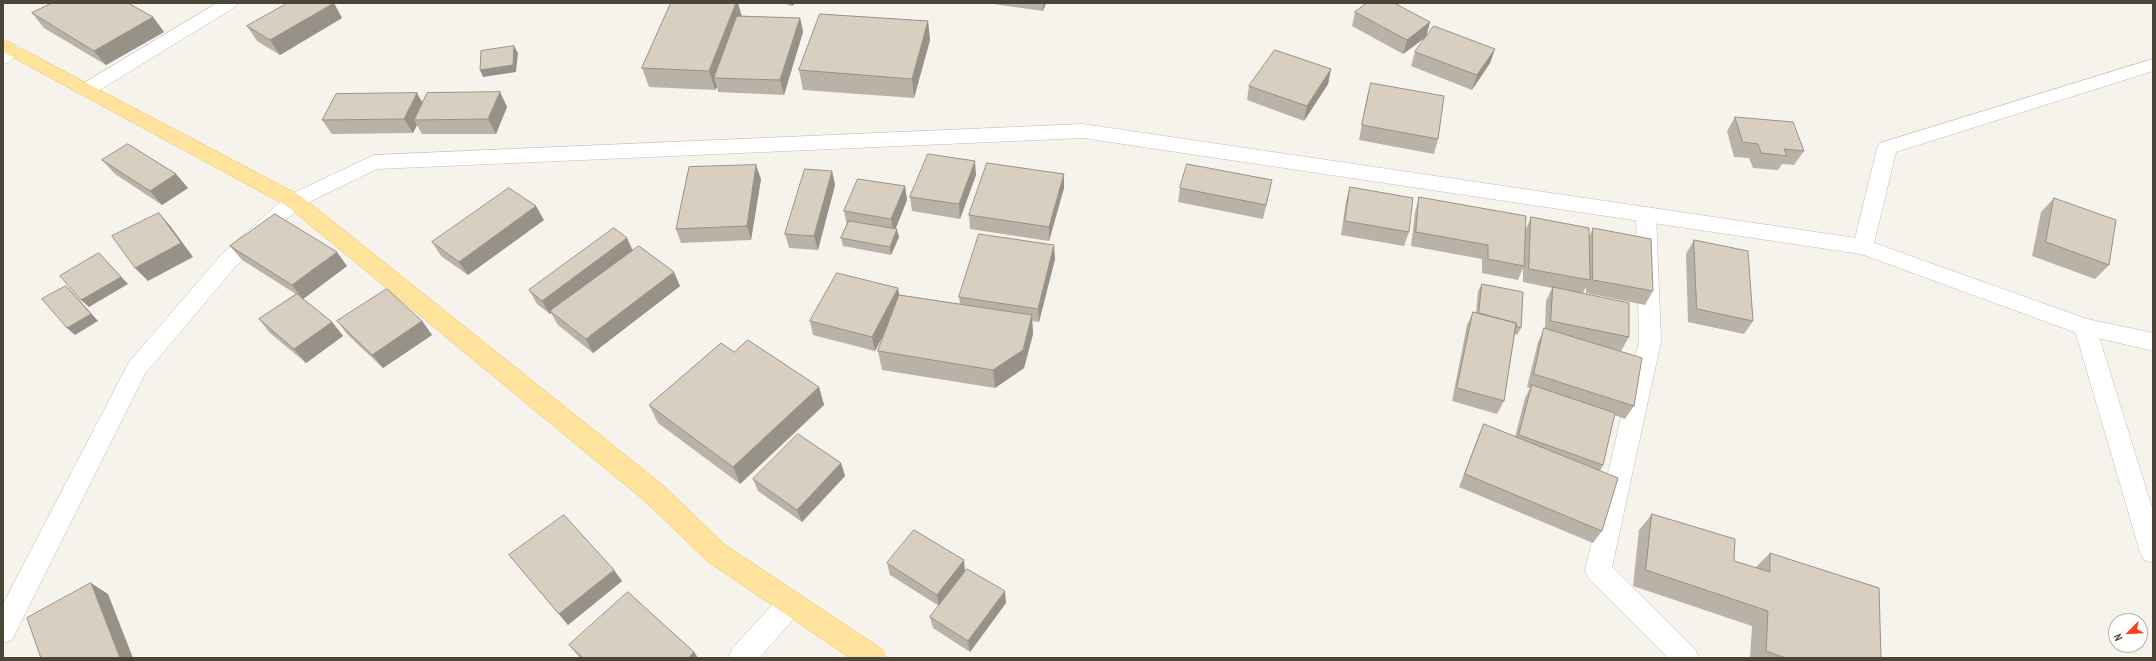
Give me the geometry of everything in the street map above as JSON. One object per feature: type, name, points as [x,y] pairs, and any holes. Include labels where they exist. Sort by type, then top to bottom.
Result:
[{"type":"main road","points":[[6,51],[86,90],[294,201],[655,494],[716,553],[790,604],[873,658]]},
{"type":"street","points":[[86,90],[229,3]]},
{"type":"street","points":[[1863,246],[1887,148],[2153,65]]},
{"type":"street","points":[[3,630],[137,368],[228,261],[294,201],[374,162],[1083,131],[1863,246],[2085,327],[2153,342]]},
{"type":"street","points":[[1646,214],[1650,341],[1598,572],[1686,658]]},
{"type":"street","points":[[2085,327],[2153,552]]},
{"type":"street","points":[[741,658],[790,604]]},
{"type":"building","points":[[52,3],[128,3],[153,17],[94,51],[32,13]]},
{"type":"building","points":[[288,3],[334,3],[270,40],[247,26]]},
{"type":"building","points":[[671,3],[736,3],[709,71],[642,68]]},
{"type":"building","points":[[1367,3],[1394,3],[1430,22],[1407,40],[1355,12]]},
{"type":"building","points":[[820,14],[928,21],[912,79],[799,70]]},
{"type":"building","points":[[737,16],[800,18],[780,80],[714,78]]},
{"type":"building","points":[[1434,26],[1495,49],[1477,75],[1415,52]]},
{"type":"building","points":[[514,46],[513,65],[480,70],[481,51]]},
{"type":"building","points":[[1275,50],[1331,69],[1307,106],[1249,86]]},
{"type":"building","points":[[1371,83],[1444,96],[1438,139],[1362,125]]},
{"type":"building","points":[[500,92],[488,119],[414,120],[427,93]]},
{"type":"building","points":[[417,93],[404,119],[322,120],[336,94]]},
{"type":"building","points":[[1735,117],[1793,122],[1804,151],[1784,149],[1787,156],[1761,153],[1758,144],[1743,142]]},
{"type":"building","points":[[128,144],[176,174],[150,191],[102,160]]},
{"type":"building","points":[[928,154],[975,161],[959,204],[910,197]]},
{"type":"building","points":[[987,163],[1064,174],[1049,227],[969,215]]},
{"type":"building","points":[[1187,164],[1272,180],[1266,205],[1180,188]]},
{"type":"building","points":[[756,165],[747,226],[676,229],[689,167]]},
{"type":"building","points":[[805,169],[832,171],[814,236],[785,234]]},
{"type":"building","points":[[858,179],[905,186],[891,219],[844,211]]},
{"type":"building","points":[[1350,187],[1413,198],[1409,232],[1345,221]]},
{"type":"building","points":[[509,188],[536,206],[459,262],[432,242]]},
{"type":"building","points":[[1419,197],[1526,216],[1524,266],[1488,259],[1488,245],[1416,232]]},
{"type":"building","points":[[2054,198],[2116,220],[2109,265],[2046,242]]},
{"type":"building","points":[[159,213],[181,243],[135,268],[112,236]]},
{"type":"building","points":[[275,214],[337,252],[292,285],[230,246]]},
{"type":"building","points":[[1531,217],[1589,228],[1590,280],[1529,269]]},
{"type":"building","points":[[849,221],[897,229],[890,247],[841,238]]},
{"type":"building","points":[[614,228],[627,238],[542,301],[529,290]]},
{"type":"building","points":[[1593,228],[1651,239],[1653,291],[1593,280]]},
{"type":"building","points":[[979,234],[1054,245],[1038,309],[959,297]]},
{"type":"building","points":[[1694,240],[1748,251],[1753,321],[1697,309]]},
{"type":"building","points":[[639,246],[674,272],[586,339],[550,311]]},
{"type":"building","points":[[99,253],[121,277],[81,300],[60,276]]},
{"type":"building","points":[[837,273],[898,288],[872,337],[810,321]]},
{"type":"building","points":[[1482,284],[1523,292],[1521,328],[1516,326],[1516,323],[1479,313]]},
{"type":"building","points":[[66,286],[91,314],[67,328],[42,299]]},
{"type":"building","points":[[1553,287],[1629,303],[1629,337],[1551,321]]},
{"type":"building","points":[[387,289],[422,321],[372,355],[337,321]]},
{"type":"building","points":[[297,294],[332,322],[294,349],[259,319]]},
{"type":"building","points":[[899,295],[1032,315],[1023,350],[993,370],[878,351]]},
{"type":"building","points":[[1473,312],[1516,323],[1504,401],[1457,388]]},
{"type":"building","points":[[1544,328],[1642,358],[1634,406],[1534,374]]},
{"type":"building","points":[[748,340],[819,387],[733,467],[649,405],[721,343],[734,352]]},
{"type":"building","points":[[1532,385],[1615,413],[1603,465],[1519,435]]},
{"type":"building","points":[[1484,424],[1618,478],[1602,531],[1465,474]]},
{"type":"building","points":[[798,434],[841,463],[797,510],[753,479]]},
{"type":"building","points":[[1652,514],[1735,539],[1734,561],[1770,572],[1770,553],[1879,588],[1881,658],[1786,658],[1766,651],[1768,611],[1646,570]]},
{"type":"building","points":[[564,515],[614,570],[559,614],[509,555]]},
{"type":"building","points":[[914,530],[964,560],[937,595],[887,563]]},
{"type":"building","points":[[967,569],[1005,591],[968,641],[930,617]]},
{"type":"building","points":[[91,583],[120,658],[41,658],[27,618]]},
{"type":"building","points":[[628,592],[694,652],[688,658],[583,658],[569,645]]}]
